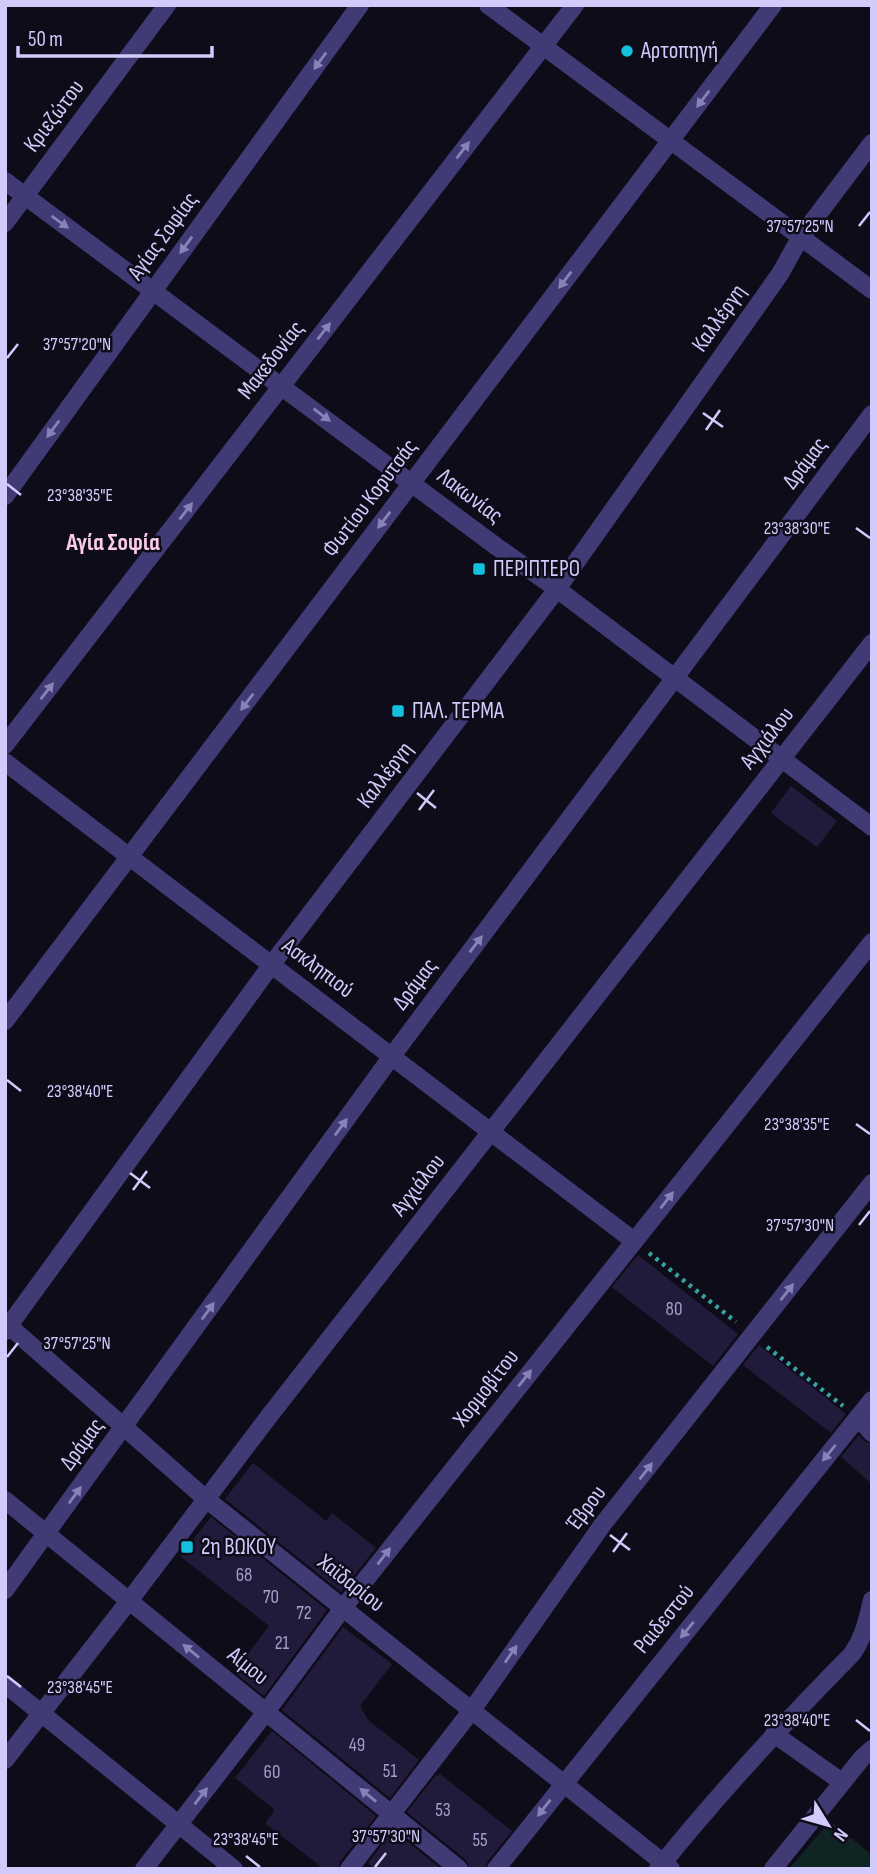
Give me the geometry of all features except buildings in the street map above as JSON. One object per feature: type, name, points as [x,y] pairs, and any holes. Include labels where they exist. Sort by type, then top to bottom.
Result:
[{"type":"street","name":"Κριεζώτου","points":[[5,223],[167,5]]},
{"type":"street","name":"Αγίας Σοφίας","points":[[5,495],[360,5]]},
{"type":"street","points":[[488,5],[872,290]]},
{"type":"street","name":"Μακεδονίας","points":[[5,745],[575,5]]},
{"type":"street","name":"Φωτίου Κορυτσάς","points":[[5,1021],[773,5]]},
{"type":"street","name":"Καλλέργη","points":[[7,1329],[272,964],[557,589],[780,274],[800,238],[872,143]]},
{"type":"street","name":"Λακωνίας","points":[[5,181],[557,589],[872,827]]},
{"type":"street","name":"Δράμας","points":[[5,1590],[392,1056],[872,414]]},
{"type":"street","name":"Αγχιάλου","points":[[5,1759],[872,643]]},
{"type":"street","name":"Ασκληπιού","points":[[5,762],[634,1241]]},
{"type":"street","name":"Χορμοβίτου","points":[[144,1869],[343,1608],[872,942]]},
{"type":"street","name":"Έβρου","points":[[349,1869],[472,1710],[603,1524],[872,1184]]},
{"type":"street","name":"Χαϊδαρίου","points":[[7,1329],[206,1499],[564,1783],[664,1867]]},
{"type":"street","name":"Ραιδεστού","points":[[496,1869],[872,1400]]},
{"type":"street","points":[[858,1417],[872,1433]]},
{"type":"street","name":"Αίμου","points":[[5,1500],[459,1869]]},
{"type":"street","points":[[664,1867],[700,1817],[774,1734],[852,1654],[866,1645],[872,1600]]},
{"type":"street","points":[[5,1684],[234,1869]]},
{"type":"street","points":[[774,1734],[842,1783]]},
{"type":"street","points":[[773,1869],[872,1749]]},
{"type":"green space","points":[[830,1821],[872,1855],[872,1869],[789,1869]]},
{"type":"place","name":"Αρτοπηγή","points":[[627,51]]},
{"type":"place","name":"ΠΕΡΙΠΤΕΡΟ","points":[[479,569]]},
{"type":"place","name":"ΠΑΛ. ΤΕΡΜΑ","points":[[398,711]]},
{"type":"place","name":"2η ΒΩΚΟΥ","points":[[187,1547]]},
{"type":"district","name":"Αγία Σοφία","points":[[113,542]]}]
